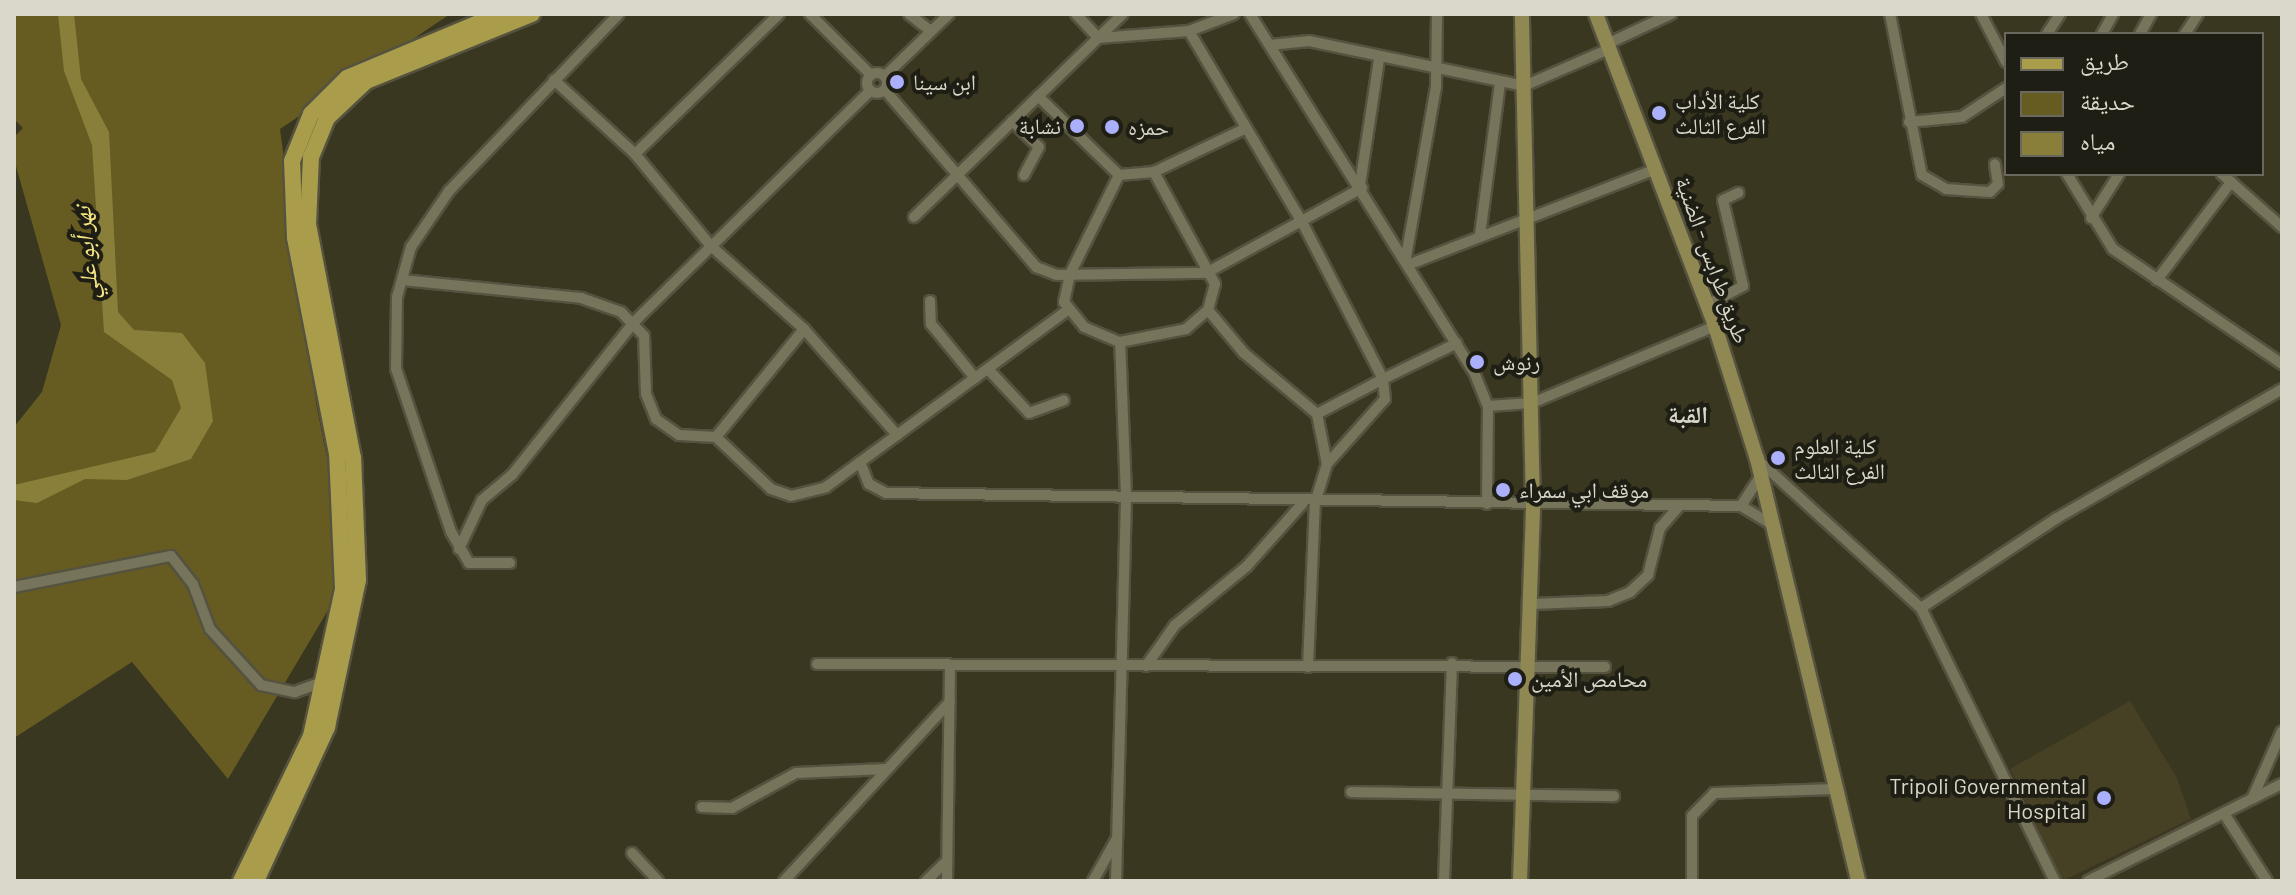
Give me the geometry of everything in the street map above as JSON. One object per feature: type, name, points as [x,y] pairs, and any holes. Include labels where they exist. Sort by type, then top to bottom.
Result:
[{"type":"main road","points":[[256,881],[303,789],[359,558],[337,409],[306,250],[289,182],[311,114],[365,67],[500,14]]},
{"type":"main road","points":[[306,250],[306,182],[318,137],[340,103],[378,75],[532,14]]},
{"type":"main road","points":[[1520,881],[1531,665],[1533,504],[1524,218],[1522,14]]},
{"type":"main road","name":"طريق طرابس - الضنية","points":[[1596,14],[1715,326],[1757,459],[1858,881]]},
{"type":"main road","points":[[241,881],[299,767],[326,704],[325,681],[346,543],[337,409]]},
{"type":"street","points":[[510,563],[469,563],[459,549],[396,369],[392,323],[402,280],[423,224],[554,80],[619,14]]},
{"type":"street","points":[[635,154],[779,14]]},
{"type":"street","points":[[810,14],[871,75],[885,76]]},
{"type":"street","points":[[909,14],[931,31]]},
{"type":"street","points":[[949,14],[885,76],[885,90],[1036,267],[1070,274],[1178,277],[1213,269],[1302,222],[1361,186]]},
{"type":"street","points":[[1076,14],[1098,38]]},
{"type":"street","points":[[914,217],[955,173],[1123,14]]},
{"type":"street","points":[[1098,38],[1189,31],[1234,14]]},
{"type":"street","points":[[1250,14],[1408,260],[1457,343],[1488,406],[1487,504]]},
{"type":"street","points":[[1408,260],[1437,72],[1437,14]]},
{"type":"street","points":[[1270,45],[1309,41],[1437,72],[1524,86],[1667,22],[1671,14]]},
{"type":"street","points":[[1890,14],[1909,122],[1922,175],[1931,183],[1990,192],[1998,184],[1995,164]]},
{"type":"street","points":[[1981,14],[2004,58]]},
{"type":"street","points":[[2048,32],[2060,14]]},
{"type":"street","points":[[2103,32],[2113,14]]},
{"type":"street","points":[[2141,32],[2151,14]]},
{"type":"street","points":[[2186,32],[2198,14]]},
{"type":"street","points":[[1146,666],[1175,625],[1247,566],[1309,503],[1327,464],[1382,405],[1383,379],[1302,222],[1244,129],[1189,31]]},
{"type":"street","points":[[1361,186],[1379,59]]},
{"type":"street","points":[[870,91],[871,75]]},
{"type":"street","points":[[554,80],[635,154],[710,245],[804,329],[897,435]]},
{"type":"street","points":[[1480,235],[1500,83]]},
{"type":"street","points":[[1909,122],[1962,117],[2004,89]]},
{"type":"street","points":[[459,549],[482,500],[512,475],[635,321],[870,91],[885,90]]},
{"type":"street","points":[[1038,96],[1119,175],[1154,172],[1244,129]]},
{"type":"street","points":[[1012,121],[1039,147],[1024,175]]},
{"type":"street","points":[[1408,260],[1656,169]]},
{"type":"street","points":[[1119,175],[1070,274],[1068,310],[1084,327],[1120,342],[1186,329],[1208,310],[1213,269],[1154,172]]},
{"type":"street","points":[[2068,176],[2091,218],[2113,249],[2282,364]]},
{"type":"street","points":[[2091,218],[2118,176]]},
{"type":"street","points":[[2224,176],[2282,227]]},
{"type":"street","points":[[2157,280],[2231,182]]},
{"type":"street","points":[[1707,305],[1743,286],[1723,200],[1738,193]]},
{"type":"street","points":[[402,280],[581,298],[635,321],[648,349],[646,394],[656,419],[679,435],[716,437],[784,495],[826,487],[1068,310]]},
{"type":"street","points":[[930,301],[931,324],[975,378]]},
{"type":"street","points":[[1208,310],[1244,353],[1317,414],[1327,464]]},
{"type":"street","points":[[1488,406],[1532,403],[1715,326]]},
{"type":"street","points":[[716,437],[804,329]]},
{"type":"street","points":[[1116,881],[1126,495],[1120,342]]},
{"type":"street","points":[[1317,414],[1457,343]]},
{"type":"street","points":[[988,369],[1029,413],[1064,400]]},
{"type":"street","points":[[1921,608],[2057,518],[2282,389]]},
{"type":"street","points":[[1757,459],[1921,608],[2055,881]]},
{"type":"street","points":[[860,462],[869,484],[886,493],[1126,495],[1309,503],[1741,506],[1774,526]]},
{"type":"street","points":[[1741,506],[1761,475]]},
{"type":"street","points":[[1308,667],[1309,503]]},
{"type":"street","points":[[1532,604],[1608,601],[1630,592],[1648,575],[1660,528],[1680,505]]},
{"type":"street","points":[[14,587],[171,556],[193,584],[210,629],[261,685],[295,692],[325,681]]},
{"type":"street","points":[[1444,881],[1452,663]]},
{"type":"street","points":[[817,664],[1308,667],[1452,663],[1605,667]]},
{"type":"street","points":[[947,881],[950,665]]},
{"type":"street","points":[[784,881],[829,840],[886,769],[950,702]]},
{"type":"street","points":[[2252,799],[2282,731]]},
{"type":"street","points":[[702,807],[732,808],[796,773],[886,769]]},
{"type":"street","points":[[2088,881],[2282,784]]},
{"type":"street","points":[[1692,881],[1692,816],[1714,793],[1837,789]]},
{"type":"street","points":[[1351,792],[1526,790],[1614,796]]},
{"type":"street","points":[[2225,815],[2267,881]]},
{"type":"street","points":[[1093,881],[1119,834]]},
{"type":"street","points":[[632,853],[658,881]]},
{"type":"street","points":[[926,881],[947,861]]},
{"type":"shaded area","name":"Tripoli Governmental Hospital","points":[[2130,701],[2177,778],[2191,819],[2062,881],[2010,769]]},
{"type":"green space","points":[[14,14],[450,14],[280,129],[316,403],[350,573],[228,779],[132,662],[14,738],[14,427],[42,392],[61,325],[14,159],[14,137],[23,128],[14,119]]},
{"type":"water","points":[[58,14],[74,14],[81,79],[109,132],[118,312],[134,330],[182,333],[205,363],[213,421],[191,459],[127,480],[85,479],[37,503],[14,500],[14,485],[155,452],[181,408],[172,380],[104,332],[92,145],[64,71]]},
{"type":"place","name":"ابن سينا","points":[[897,82]]},
{"type":"place","name":"كلية الأداب الفرع الثالث","points":[[1659,113]]},
{"type":"place","name":"نشابة","points":[[1077,126]]},
{"type":"place","name":"حمزه","points":[[1112,127]]},
{"type":"place","name":"رنوش","points":[[1477,362]]},
{"type":"place","name":"كلية العلوم الفرع الثالث","points":[[1778,458]]},
{"type":"place","name":"موقف ابي سمراء","points":[[1503,490]]},
{"type":"place","name":"محامص الأمين","points":[[1515,679]]},
{"type":"place","name":"Tripoli Governmental Hospital","points":[[2104,798]]},
{"type":"district","name":"القبة","points":[[1688,414]]},
{"type":"water label","name":"نهر أبو علي","points":[[85,253]]}]
